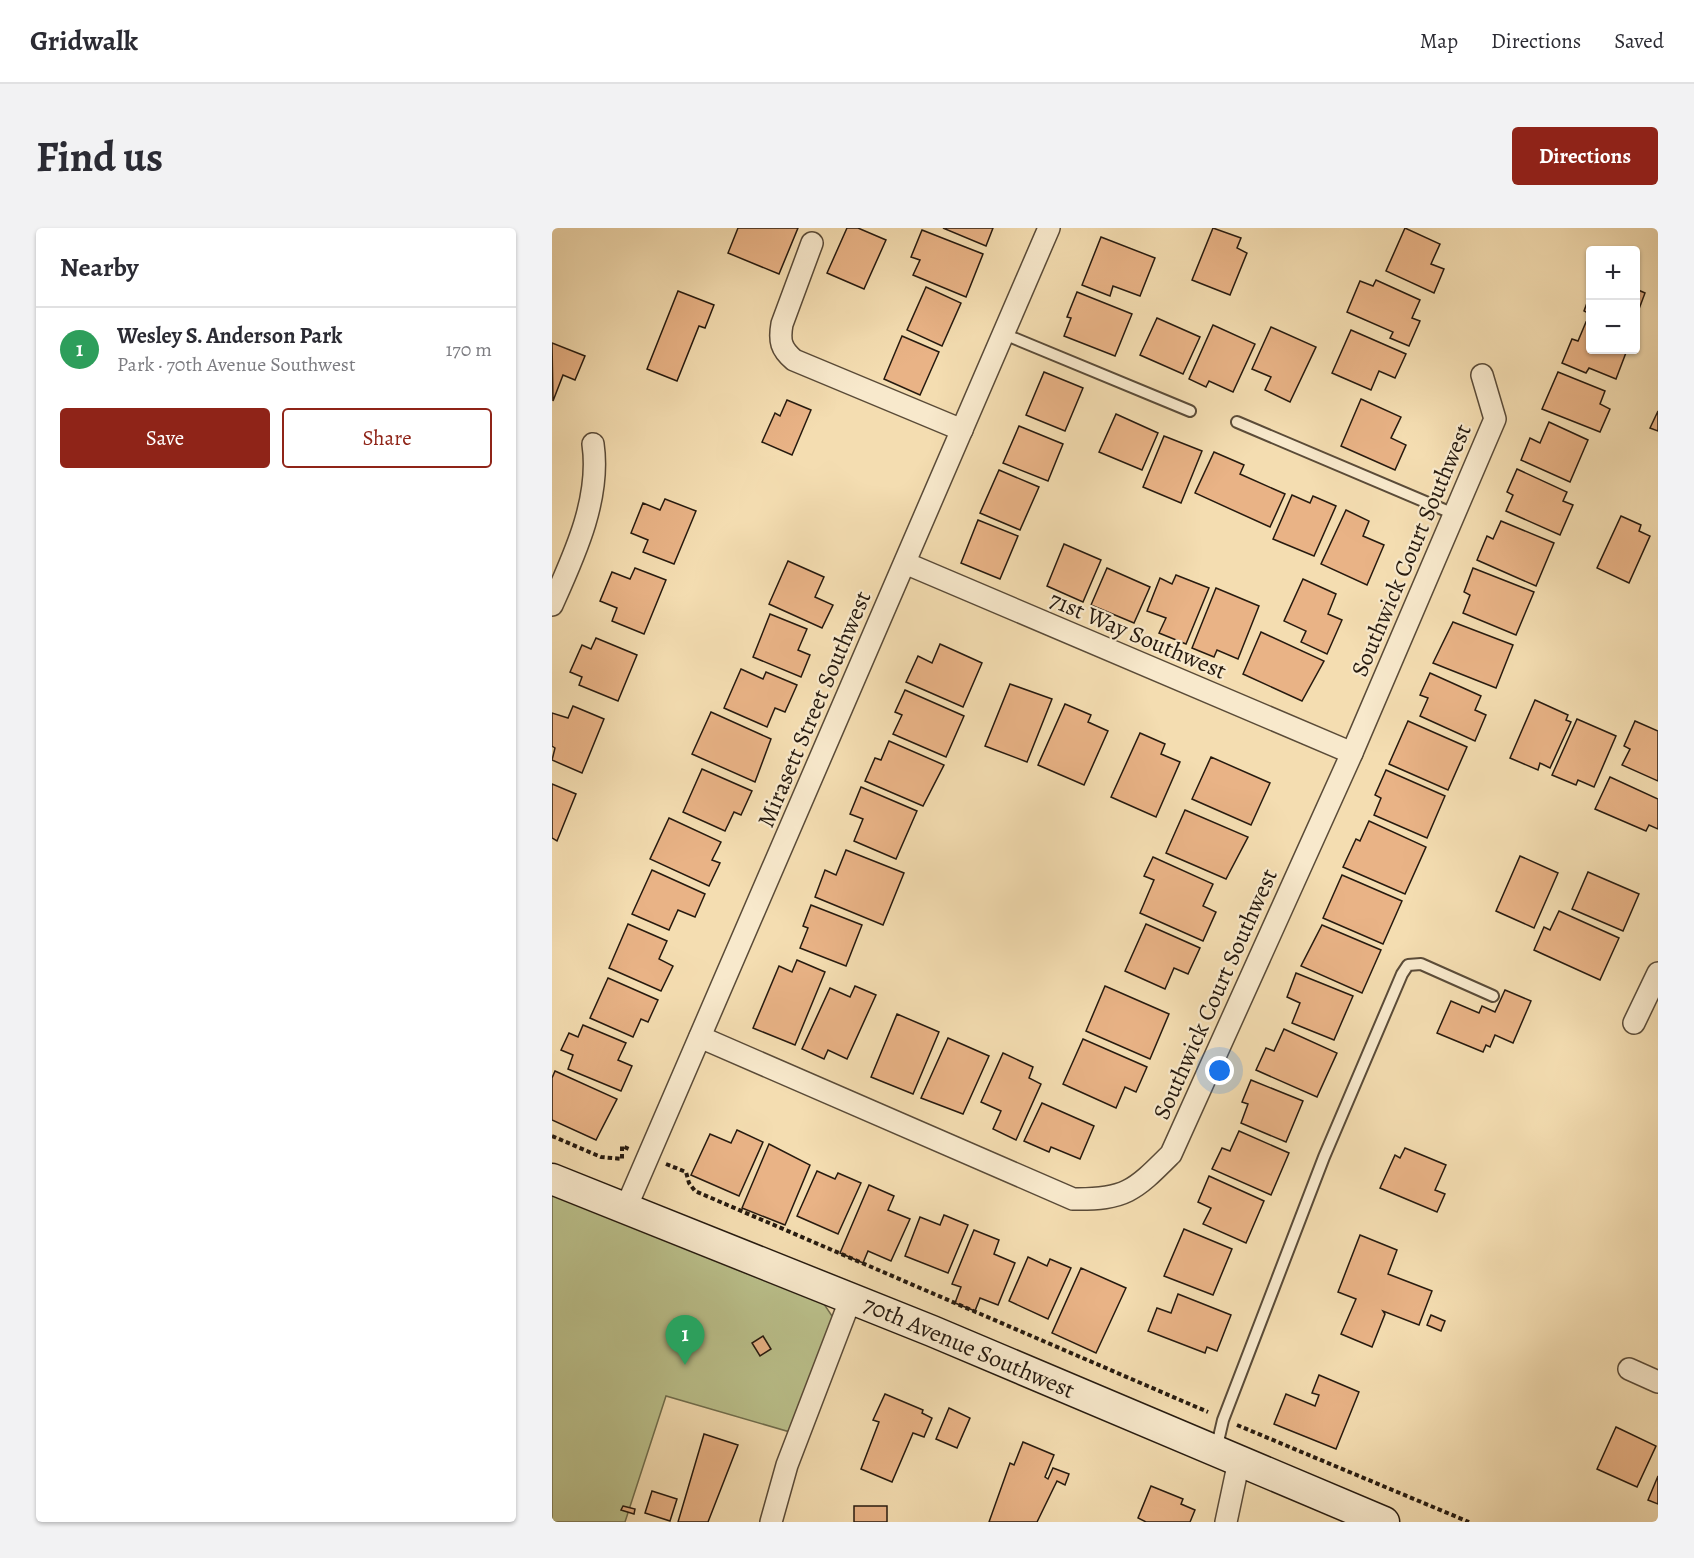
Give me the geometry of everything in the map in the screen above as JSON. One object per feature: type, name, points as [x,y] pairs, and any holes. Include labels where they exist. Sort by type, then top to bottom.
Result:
[{"type":"street","name":"Mirasett Street Southwest","points":[[625,1210],[1049,228]]},
{"type":"street","points":[[812,243],[782,324],[780,337],[783,350],[794,360],[962,430]]},
{"type":"street","name":"Southwick Court Southwest","points":[[700,1037],[1073,1199],[1105,1200],[1140,1185],[1171,1154],[1352,753],[1495,418],[1482,375]]},
{"type":"street","points":[[552,605],[566,574],[591,498],[597,469],[593,444]]},
{"type":"street","name":"71st Way Southwest","points":[[905,563],[1352,753]]},
{"type":"street","points":[[1634,1023],[1658,973]]},
{"type":"street","name":"70th Avenue Southwest","points":[[552,1179],[625,1210],[851,1298],[1383,1522]]},
{"type":"street","points":[[771,1522],[787,1465],[851,1298]]},
{"type":"street","points":[[1629,1369],[1658,1382]]},
{"type":"street","points":[[1226,1522],[1227,1456]]},
{"type":"lane","points":[[1004,334],[1190,411]]},
{"type":"lane","points":[[1237,422],[1454,514]]},
{"type":"lane","points":[[1227,1456],[1223,1420],[1324,1156],[1402,974],[1408,964],[1421,964],[1493,996]]},
{"type":"path","points":[[552,1136],[602,1157],[622,1159],[622,1146],[648,1156],[686,1172],[689,1183],[695,1191],[1223,1420],[1469,1522]]},
{"type":"green space","points":[[552,1191],[824,1304],[832,1316],[831,1334],[790,1432],[666,1396],[625,1522],[552,1522]]},
{"type":"building","points":[[738,228],[798,228],[779,274],[728,253]]},
{"type":"building","points":[[847,228],[858,228],[886,240],[864,289],[827,273]]},
{"type":"building","points":[[943,228],[993,228],[986,246]]},
{"type":"building","points":[[1213,228],[1241,238],[1237,248],[1247,253],[1230,295],[1192,280]]},
{"type":"building","points":[[1405,228],[1440,244],[1431,264],[1444,269],[1434,293],[1386,271]]},
{"type":"building","points":[[922,230],[983,254],[966,297],[913,275],[920,260],[911,257]]},
{"type":"building","points":[[1101,237],[1155,258],[1140,296],[1113,286],[1110,296],[1082,285]]},
{"type":"building","points":[[1376,280],[1420,300],[1412,318],[1420,321],[1409,346],[1390,338],[1393,332],[1347,312],[1360,281],[1373,286]]},
{"type":"building","points":[[926,287],[961,303],[942,346],[907,330]]},
{"type":"building","points":[[678,291],[714,305],[705,328],[699,326],[677,381],[647,369]]},
{"type":"building","points":[[1640,291],[1645,293],[1640,306]]},
{"type":"building","points":[[1077,292],[1132,314],[1115,356],[1064,336],[1071,318],[1067,317]]},
{"type":"building","points":[[1157,318],[1200,337],[1183,374],[1140,355]]},
{"type":"building","points":[[1586,322],[1586,354],[1625,354],[1616,379],[1589,368],[1586,373],[1562,363],[1572,339],[1578,341]]},
{"type":"building","points":[[1213,325],[1255,344],[1233,392],[1209,381],[1206,387],[1189,379]]},
{"type":"building","points":[[1271,327],[1316,347],[1290,402],[1265,390],[1271,377],[1252,369]]},
{"type":"building","points":[[1351,330],[1406,354],[1395,378],[1379,371],[1371,390],[1332,373]]},
{"type":"building","points":[[902,336],[939,352],[920,395],[884,379]]},
{"type":"building","points":[[552,343],[585,356],[575,380],[563,375],[553,401]]},
{"type":"building","points":[[1044,372],[1083,388],[1065,431],[1026,415]]},
{"type":"building","points":[[1558,372],[1605,391],[1600,404],[1610,409],[1600,432],[1542,409]]},
{"type":"building","points":[[1361,399],[1401,417],[1391,438],[1406,445],[1395,470],[1341,446]]},
{"type":"building","points":[[787,400],[811,410],[792,455],[762,442],[775,413],[780,416]]},
{"type":"building","points":[[1658,411],[1658,431],[1650,428]]},
{"type":"building","points":[[1116,414],[1158,433],[1142,470],[1099,452]]},
{"type":"building","points":[[1549,422],[1588,440],[1570,482],[1521,460],[1530,438],[1540,443]]},
{"type":"building","points":[[1019,426],[1063,444],[1048,481],[1003,463]]},
{"type":"building","points":[[1164,436],[1202,451],[1181,503],[1143,487]]},
{"type":"building","points":[[1214,452],[1244,465],[1240,474],[1285,494],[1270,527],[1195,493]]},
{"type":"building","points":[[1517,469],[1567,492],[1563,501],[1573,505],[1560,535],[1506,511],[1513,495],[1507,492]]},
{"type":"building","points":[[999,470],[1039,487],[1020,530],[980,513]]},
{"type":"building","points":[[1292,495],[1310,503],[1313,496],[1336,506],[1314,556],[1273,539]]},
{"type":"building","points":[[665,499],[696,511],[674,564],[643,552],[648,540],[631,533],[643,503],[660,510]]},
{"type":"building","points":[[1346,510],[1369,521],[1363,536],[1384,545],[1367,585],[1321,564]]},
{"type":"building","points":[[1621,516],[1641,525],[1639,531],[1650,536],[1629,583],[1597,568]]},
{"type":"building","points":[[978,520],[1018,536],[1000,579],[961,563]]},
{"type":"building","points":[[1501,521],[1554,543],[1536,586],[1477,560],[1487,536],[1493,539]]},
{"type":"building","points":[[1064,544],[1101,560],[1083,602],[1047,586]]},
{"type":"building","points":[[788,561],[824,577],[815,597],[833,605],[822,628],[769,604]]},
{"type":"building","points":[[635,568],[666,580],[644,634],[612,621],[617,608],[600,601],[612,572],[630,579]]},
{"type":"building","points":[[1107,568],[1150,587],[1134,623],[1091,605]]},
{"type":"building","points":[[1473,568],[1534,592],[1516,635],[1463,613],[1470,595],[1464,592]]},
{"type":"building","points":[[1176,575],[1209,588],[1186,644],[1159,633],[1166,618],[1147,611],[1160,578],[1172,584]]},
{"type":"building","points":[[1303,579],[1336,594],[1328,614],[1342,620],[1327,654],[1301,642],[1306,631],[1284,621]]},
{"type":"building","points":[[1216,588],[1259,606],[1238,659],[1217,650],[1214,657],[1192,648]]},
{"type":"building","points":[[770,614],[807,629],[798,650],[810,655],[801,677],[753,657]]},
{"type":"building","points":[[1453,622],[1513,645],[1496,688],[1433,663]]},
{"type":"building","points":[[1261,632],[1324,661],[1302,701],[1243,674]]},
{"type":"building","points":[[596,638],[637,655],[618,701],[579,685],[582,677],[570,672],[582,645],[591,649]]},
{"type":"building","points":[[940,644],[982,663],[963,707],[906,682],[918,656],[932,663]]},
{"type":"building","points":[[741,669],[763,679],[766,672],[797,685],[785,712],[775,708],[767,727],[724,708]]},
{"type":"building","points":[[1430,673],[1481,696],[1475,710],[1486,715],[1475,741],[1420,716],[1428,698],[1420,695]]},
{"type":"building","points":[[1010,684],[1052,699],[1027,762],[985,746]]},
{"type":"building","points":[[905,690],[964,716],[946,757],[893,734],[902,715],[895,712]]},
{"type":"building","points":[[1535,700],[1568,715],[1566,720],[1571,722],[1550,768],[1540,763],[1538,770],[1510,758]]},
{"type":"building","points":[[1065,704],[1091,715],[1088,722],[1108,731],[1084,785],[1038,765]]},
{"type":"building","points":[[573,706],[604,719],[582,773],[552,760],[555,748],[552,746],[552,713],[568,718]]},
{"type":"building","points":[[711,712],[771,739],[755,782],[692,754]]},
{"type":"building","points":[[1577,719],[1616,736],[1594,787],[1578,780],[1576,785],[1552,775]]},
{"type":"building","points":[[1408,721],[1467,747],[1448,790],[1389,764]]},
{"type":"building","points":[[1635,721],[1658,731],[1658,781],[1622,765],[1630,749],[1624,746]]},
{"type":"building","points":[[1140,733],[1165,744],[1161,754],[1180,762],[1156,817],[1111,797]]},
{"type":"building","points":[[889,741],[944,765],[923,806],[865,781],[875,758],[881,760]]},
{"type":"building","points":[[1211,757],[1270,783],[1251,825],[1192,799]]},
{"type":"building","points":[[702,769],[752,791],[741,815],[734,812],[725,831],[683,812]]},
{"type":"building","points":[[1386,770],[1445,796],[1427,838],[1374,815],[1381,798],[1375,795]]},
{"type":"building","points":[[1610,777],[1658,799],[1658,829],[1649,825],[1646,831],[1595,809]]},
{"type":"building","points":[[552,784],[576,794],[557,841],[552,838]]},
{"type":"building","points":[[861,787],[917,811],[896,859],[854,841],[863,819],[850,814]]},
{"type":"building","points":[[1185,810],[1248,837],[1226,879],[1166,853]]},
{"type":"building","points":[[669,818],[721,842],[712,860],[720,863],[709,886],[650,859]]},
{"type":"building","points":[[1369,821],[1426,847],[1405,894],[1343,867],[1356,839],[1360,841]]},
{"type":"building","points":[[846,850],[904,873],[883,925],[815,897],[825,870],[836,875]]},
{"type":"building","points":[[1520,856],[1558,873],[1534,928],[1496,911]]},
{"type":"building","points":[[1153,857],[1213,884],[1203,906],[1216,912],[1203,941],[1140,913],[1154,880],[1144,876]]},
{"type":"building","points":[[652,870],[705,894],[695,917],[678,910],[669,930],[632,914]]},
{"type":"building","points":[[1588,872],[1639,894],[1623,931],[1572,909]]},
{"type":"building","points":[[1342,875],[1402,901],[1383,944],[1323,918]]},
{"type":"building","points":[[811,905],[862,925],[846,966],[800,948],[808,928],[803,926]]},
{"type":"building","points":[[1559,911],[1619,938],[1600,980],[1534,950],[1544,927],[1550,930]]},
{"type":"building","points":[[628,924],[667,941],[659,959],[673,966],[661,991],[609,968]]},
{"type":"building","points":[[1146,924],[1200,948],[1188,974],[1174,968],[1165,989],[1125,971]]},
{"type":"building","points":[[1322,925],[1381,950],[1362,993],[1301,966]]},
{"type":"building","points":[[797,960],[825,972],[795,1045],[753,1028],[779,966],[792,972]]},
{"type":"building","points":[[1296,973],[1353,996],[1334,1040],[1292,1023],[1300,1003],[1287,997]]},
{"type":"building","points":[[608,978],[658,1000],[648,1022],[641,1019],[633,1037],[590,1018]]},
{"type":"building","points":[[855,986],[876,995],[847,1059],[828,1050],[824,1059],[802,1049],[830,988],[850,997]]},
{"type":"building","points":[[1105,986],[1169,1014],[1150,1059],[1086,1031]]},
{"type":"building","points":[[1505,990],[1531,1001],[1513,1043],[1495,1035],[1490,1047],[1486,1045],[1483,1052],[1437,1033],[1451,1001],[1479,1013],[1482,1006],[1495,1012]]},
{"type":"building","points":[[897,1014],[939,1032],[913,1094],[871,1077]]},
{"type":"building","points":[[583,1025],[626,1043],[618,1060],[632,1066],[621,1091],[568,1069],[573,1055],[561,1050],[569,1033],[578,1037]]},
{"type":"building","points":[[1284,1029],[1337,1053],[1317,1097],[1256,1070],[1266,1048],[1274,1051]]},
{"type":"building","points":[[948,1038],[989,1056],[963,1114],[921,1098]]},
{"type":"building","points":[[1083,1039],[1147,1067],[1136,1092],[1125,1087],[1116,1108],[1063,1084]]},
{"type":"building","points":[[1003,1053],[1033,1067],[1029,1078],[1041,1084],[1016,1140],[993,1129],[1001,1111],[981,1102]]},
{"type":"building","points":[[555,1071],[617,1099],[596,1140],[552,1120],[552,1078]]},
{"type":"building","points":[[1251,1080],[1303,1101],[1286,1142],[1241,1123],[1248,1104],[1242,1102]]},
{"type":"building","points":[[1042,1103],[1094,1126],[1080,1159],[1051,1147],[1049,1152],[1024,1141]]},
{"type":"building","points":[[737,1130],[763,1142],[739,1196],[691,1175],[710,1134],[731,1143]]},
{"type":"building","points":[[1239,1131],[1289,1153],[1271,1195],[1212,1169],[1222,1148],[1230,1151]]},
{"type":"building","points":[[769,1144],[810,1165],[785,1225],[742,1208]]},
{"type":"building","points":[[1405,1148],[1446,1165],[1435,1190],[1445,1194],[1437,1212],[1380,1188],[1395,1155],[1400,1158]]},
{"type":"building","points":[[817,1171],[835,1179],[838,1173],[861,1183],[838,1234],[797,1216]]},
{"type":"building","points":[[1209,1176],[1264,1201],[1246,1243],[1203,1224],[1211,1208],[1198,1202]]},
{"type":"building","points":[[869,1185],[894,1196],[888,1210],[910,1219],[891,1261],[868,1251],[863,1263],[840,1253]]},
{"type":"building","points":[[944,1215],[968,1225],[948,1273],[905,1256],[920,1217],[940,1225]]},
{"type":"building","points":[[1184,1229],[1232,1249],[1213,1295],[1164,1276]]},
{"type":"building","points":[[974,1230],[999,1240],[994,1254],[1015,1263],[998,1305],[980,1298],[975,1311],[955,1303],[961,1287],[952,1284]]},
{"type":"building","points":[[1360,1235],[1397,1250],[1388,1274],[1432,1291],[1419,1325],[1383,1311],[1385,1314],[1372,1347],[1341,1334],[1356,1299],[1338,1292]]},
{"type":"building","points":[[1028,1257],[1047,1266],[1050,1259],[1071,1268],[1048,1319],[1009,1301]]},
{"type":"building","points":[[1081,1268],[1126,1288],[1096,1353],[1052,1333]]},
{"type":"building","points":[[1178,1294],[1231,1315],[1217,1351],[1207,1347],[1205,1353],[1148,1331],[1157,1308],[1171,1313]]},
{"type":"building","points":[[1431,1315],[1445,1321],[1441,1331],[1427,1325]]},
{"type":"building","points":[[763,1336],[771,1349],[760,1356],[752,1343]]},
{"type":"building","points":[[1319,1375],[1359,1392],[1336,1449],[1274,1424],[1286,1394],[1315,1406],[1319,1395],[1312,1393]]},
{"type":"building","points":[[885,1394],[923,1410],[922,1413],[932,1418],[924,1437],[913,1433],[892,1482],[861,1469],[879,1422],[873,1420]]},
{"type":"building","points":[[949,1408],[970,1418],[957,1448],[936,1439]]},
{"type":"building","points":[[1616,1427],[1656,1446],[1637,1487],[1597,1469]]},
{"type":"building","points":[[704,1434],[738,1445],[708,1522],[678,1522]]},
{"type":"building","points":[[1023,1442],[1054,1455],[1045,1477],[1048,1479],[1053,1468],[1069,1474],[1065,1485],[1057,1481],[1037,1522],[989,1522],[1010,1463],[1014,1465]]},
{"type":"building","points":[[1658,1476],[1658,1504],[1648,1500]]},
{"type":"building","points":[[1151,1486],[1183,1499],[1181,1504],[1195,1510],[1190,1522],[1146,1522],[1138,1518]]},
{"type":"building","points":[[652,1491],[677,1499],[670,1521],[645,1513]]},
{"type":"building","points":[[623,1506],[635,1509],[634,1514],[621,1510]]},
{"type":"building","points":[[854,1506],[887,1506],[887,1522],[854,1522]]},
{"type":"place","name":"Wesley S. Anderson Park","points":[[685,1365]]}]
